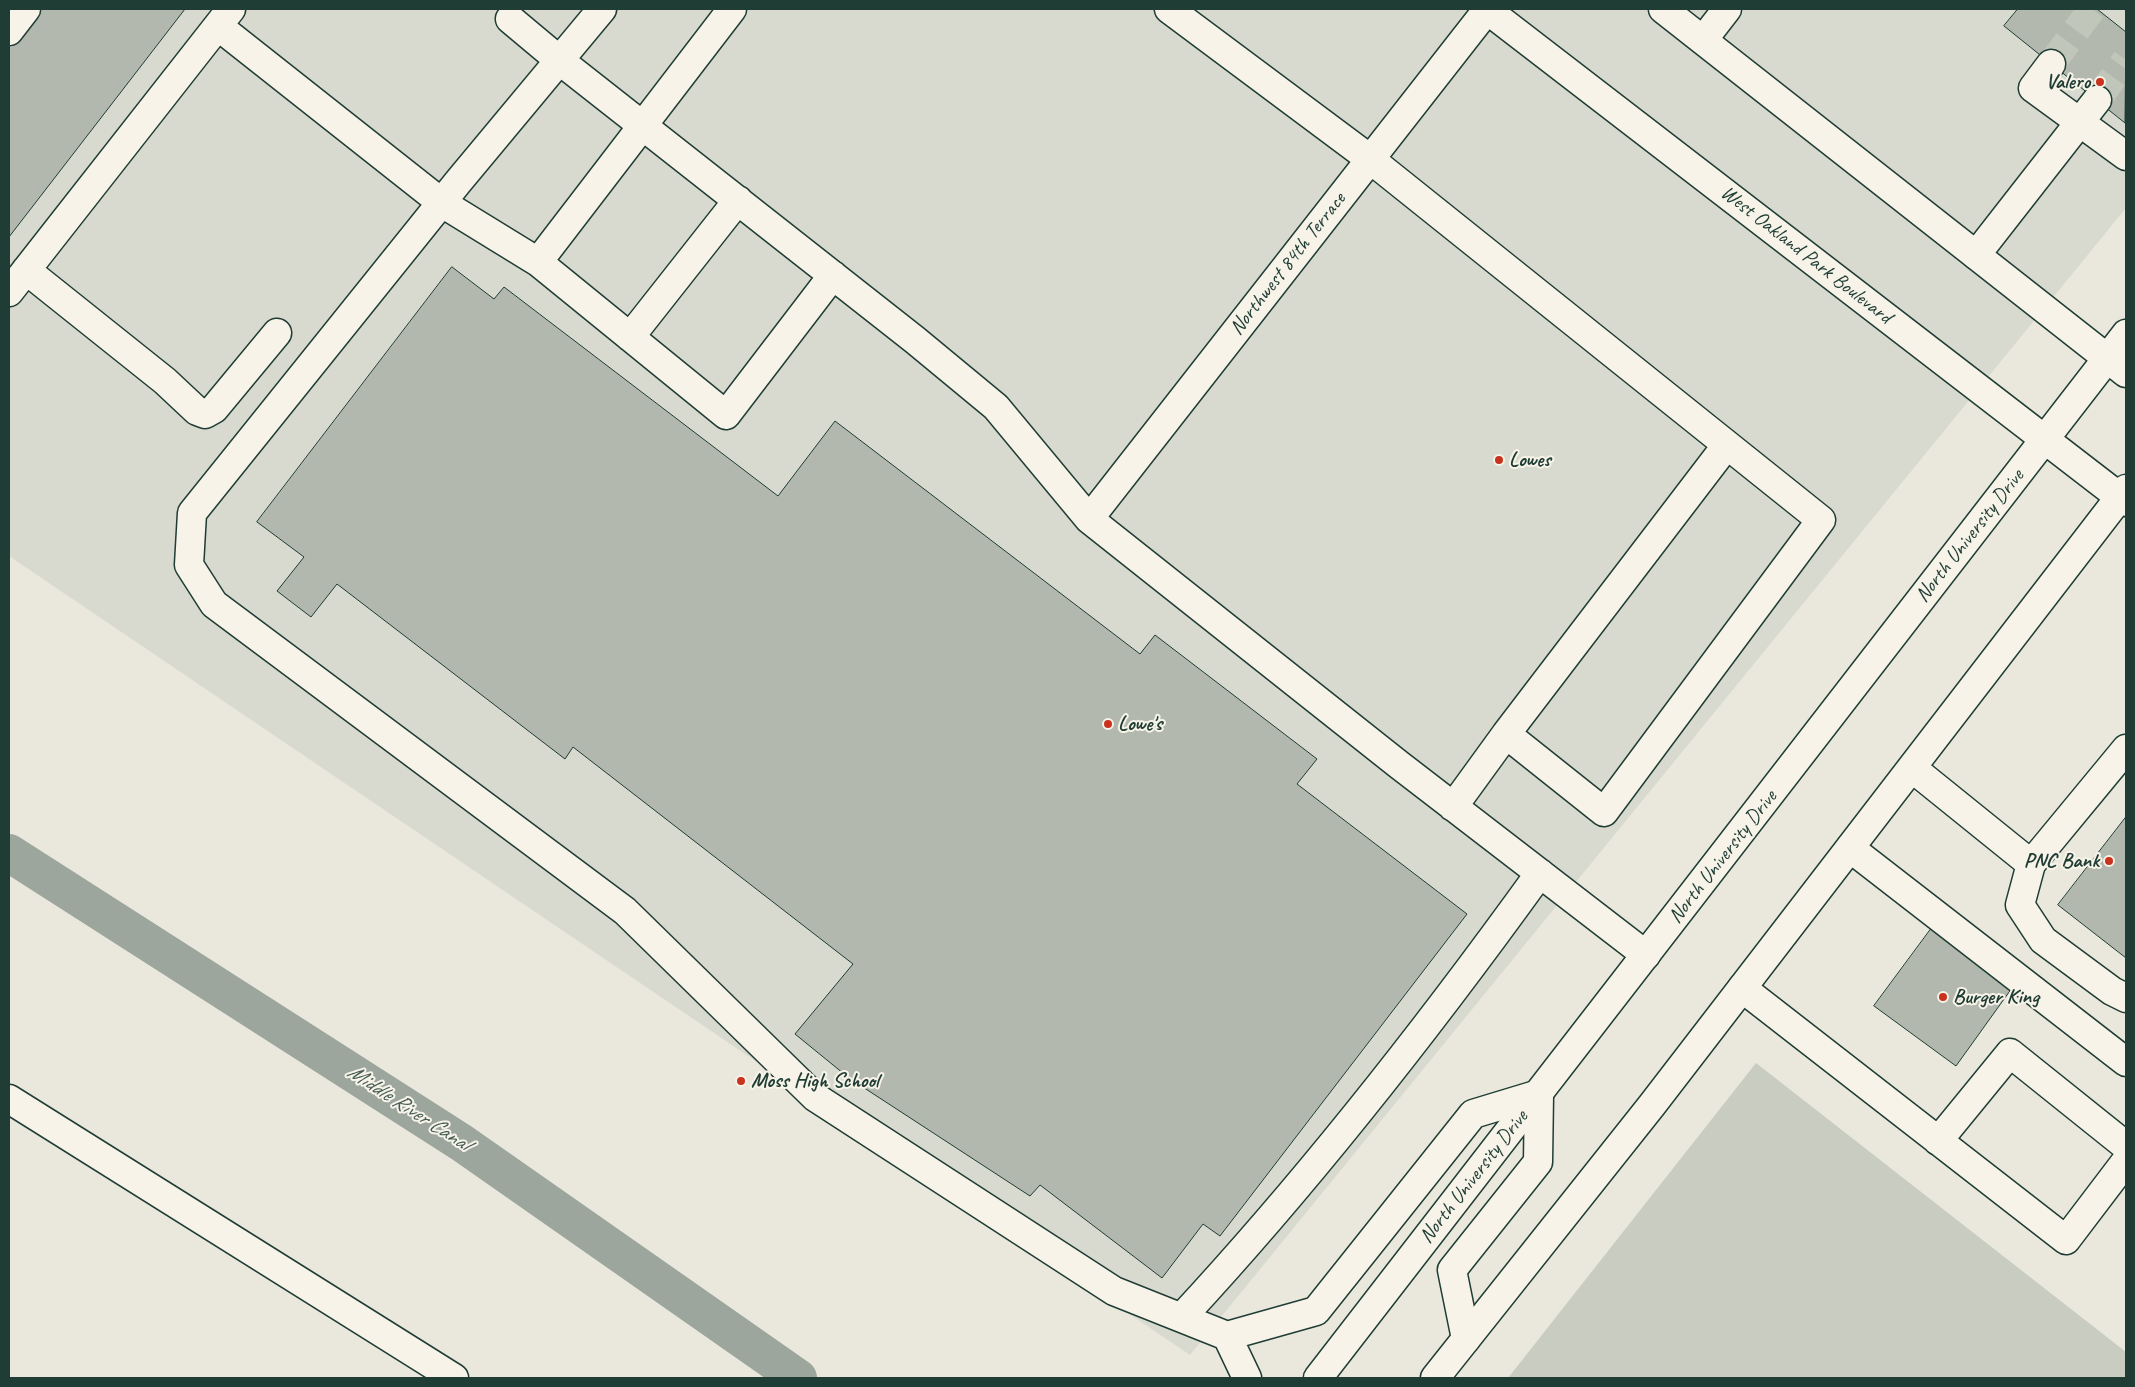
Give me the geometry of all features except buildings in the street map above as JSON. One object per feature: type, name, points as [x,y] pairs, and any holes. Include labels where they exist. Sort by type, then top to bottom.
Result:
[{"type":"main road","points":[[9,31],[26,9]]},
{"type":"main road","points":[[602,9],[442,203],[192,513],[189,565],[214,604],[625,911],[815,1097],[1114,1291],[1227,1336],[1316,1311],[1473,1114],[1539,1094],[1538,1162],[1452,1270],[1466,1339]]},
{"type":"main road","points":[[538,262],[551,248],[642,125],[732,9]]},
{"type":"main road","points":[[1169,9],[1370,160],[1821,520],[1604,812],[1506,734]]},
{"type":"main road","name":"Northwest 84th Terrace","points":[[1089,519],[1486,9]]},
{"type":"main road","name":"West Oakland Park Boulevard","points":[[1486,9],[2045,439],[2124,496]]},
{"type":"main road","points":[[1663,9],[2117,365]]},
{"type":"main road","points":[[1703,40],[1728,9]]},
{"type":"main road","points":[[9,292],[224,17],[442,203],[538,262],[726,415],[833,276]]},
{"type":"main road","points":[[510,19],[996,408],[1089,519],[1646,956]]},
{"type":"main road","points":[[2051,64],[2033,88],[2081,123],[2123,147]]},
{"type":"main road","points":[[1976,255],[2081,123],[2097,100]]},
{"type":"main road","points":[[630,337],[738,200]]},
{"type":"main road","points":[[26,270],[165,381],[197,411],[204,414],[214,409],[277,333]]},
{"type":"main road","name":"North University Drive","points":[[1318,1378],[2045,439],[2117,365],[2126,334]]},
{"type":"main road","points":[[1453,806],[1726,446]]},
{"type":"main road","points":[[1435,1378],[1652,1106],[2124,496]]},
{"type":"main road","points":[[2126,749],[2031,864],[2020,905],[2043,940],[2112,991],[2126,998]]},
{"type":"main road","points":[[1912,768],[2031,864]]},
{"type":"main road","points":[[1850,848],[2126,1062]]},
{"type":"main road","points":[[1182,1318],[1218,1279],[1338,1136],[1482,953],[1540,873]]},
{"type":"main road","points":[[1742,988],[2066,1240],[2126,1161]]},
{"type":"main road","points":[[1938,1141],[2010,1053],[2126,1146]]},
{"type":"main road","points":[[9,1099],[454,1378]]},
{"type":"main road","points":[[1227,1336],[1247,1378]]},
{"type":"shaded area","points":[[9,9],[2126,9],[2126,208],[1190,1355],[9,556]]},
{"type":"shaded area","points":[[1756,1063],[2126,1352],[2126,1378],[1508,1378]]},
{"type":"waterway","name":"Middle River Canal","points":[[9,853],[462,1143],[798,1378]]},
{"type":"tunnel","points":[[2051,64],[2092,9]]},
{"type":"tunnel","points":[[2097,100],[2126,60]]},
{"type":"place","name":"Valero","points":[[2100,82]]},
{"type":"place","name":"Lowes","points":[[1499,460]]},
{"type":"place","name":"Lowe's","points":[[1108,724]]},
{"type":"place","name":"PNC Bank","points":[[2109,861]]},
{"type":"place","name":"Burger King","points":[[1943,997]]},
{"type":"place","name":"Moss High School","points":[[741,1081]]}]
